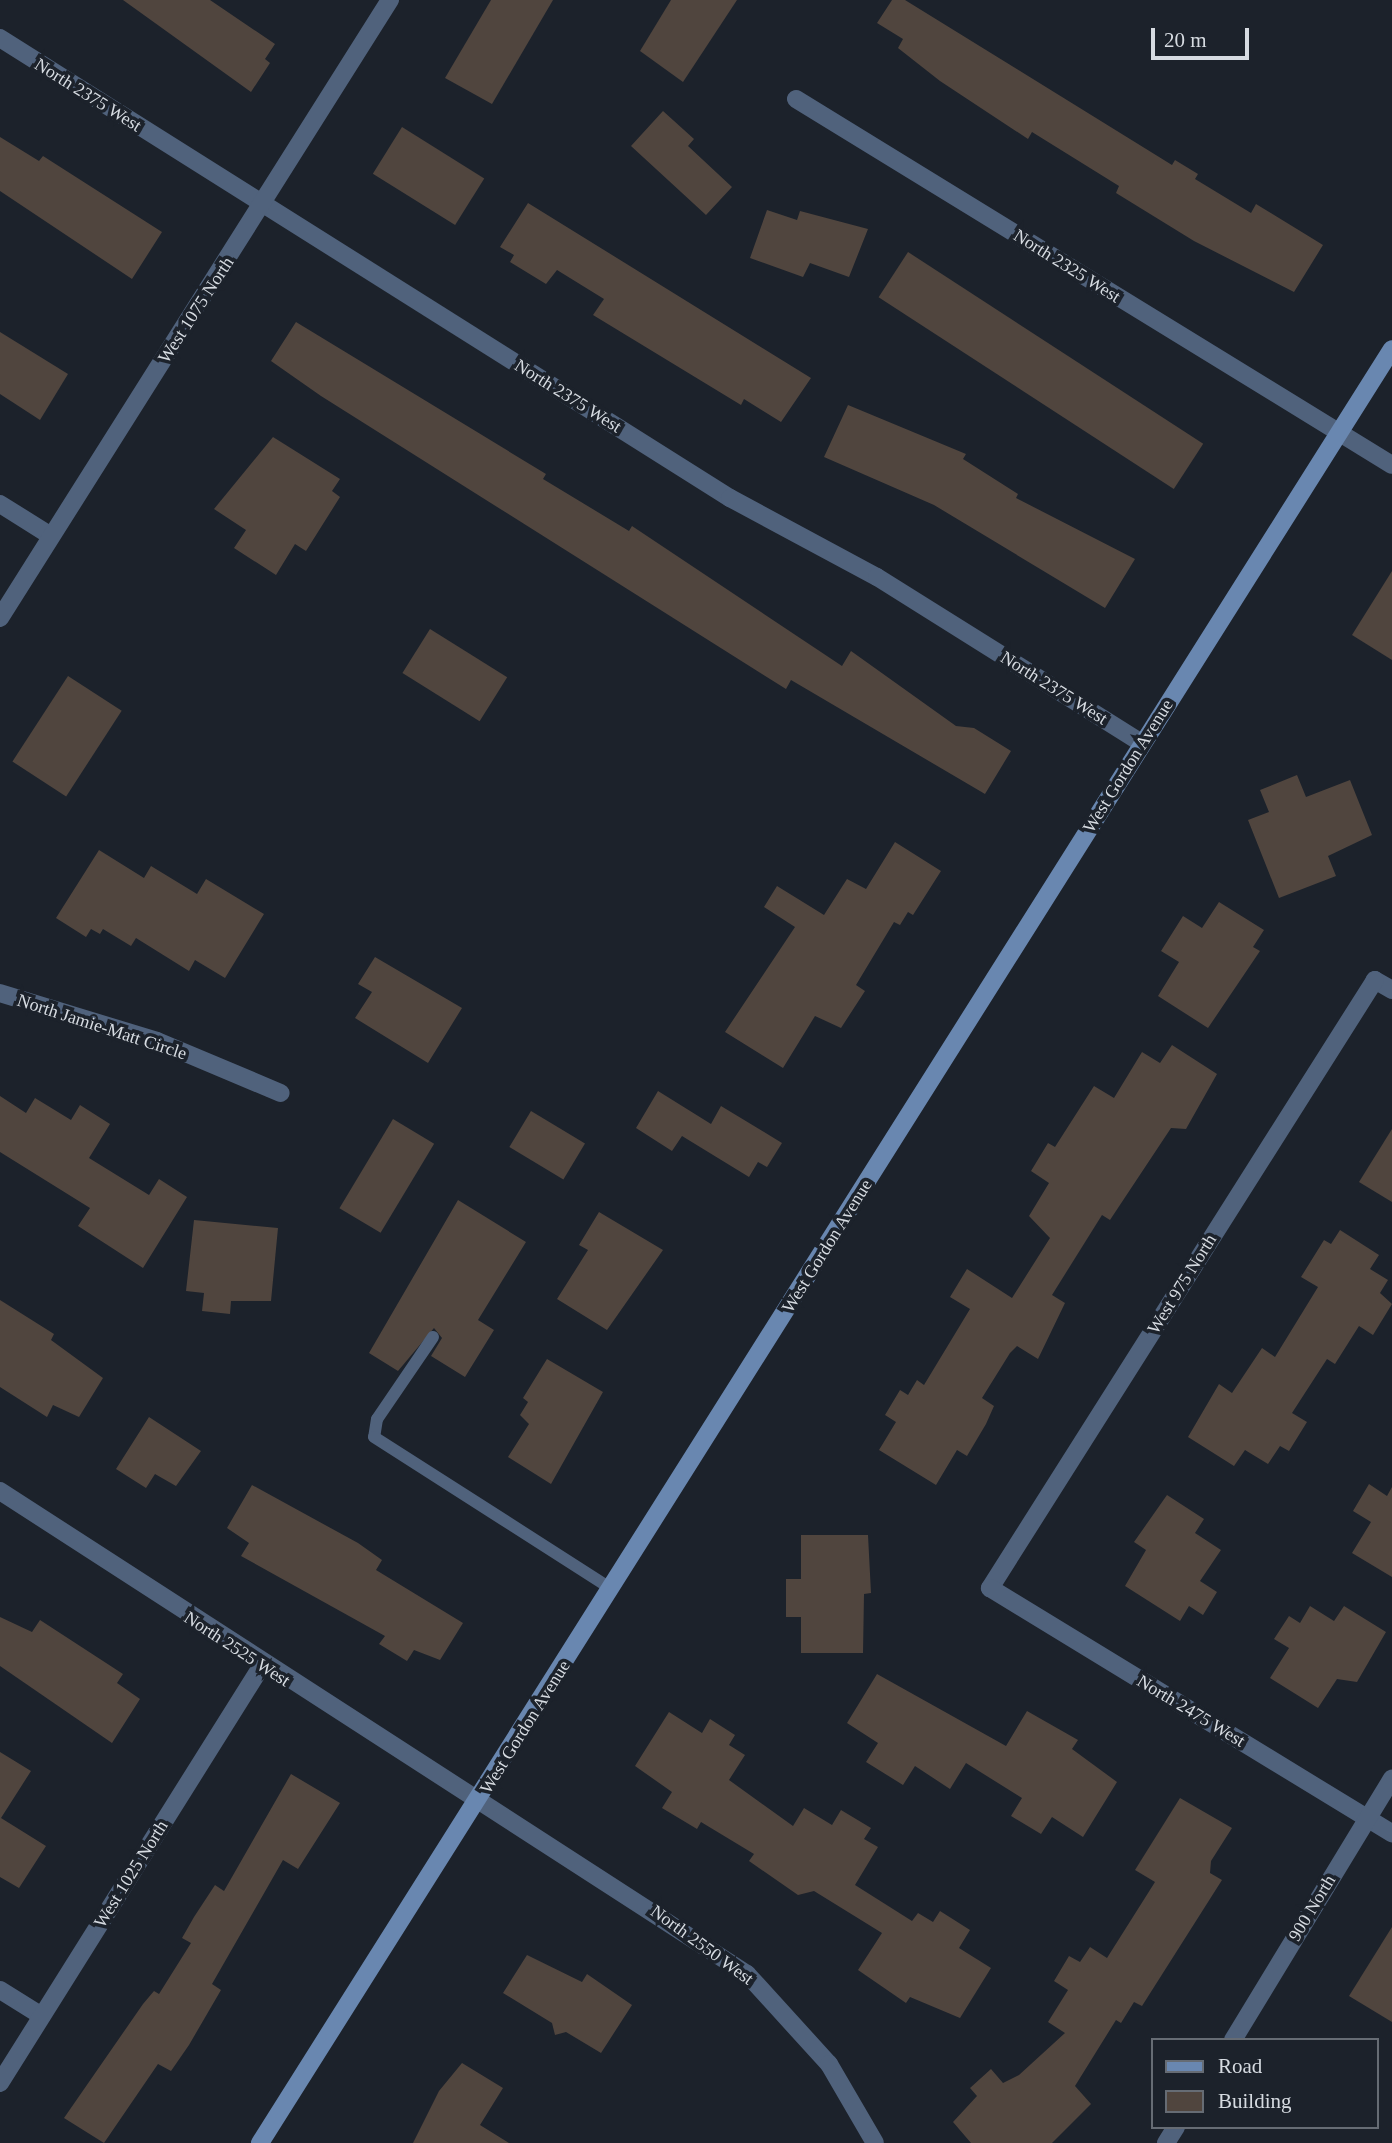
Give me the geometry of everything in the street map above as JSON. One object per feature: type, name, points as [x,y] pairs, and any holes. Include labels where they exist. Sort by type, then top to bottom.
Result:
[{"type":"main road","name":"West Gordon Avenue","points":[[260,2143],[1392,349]]},
{"type":"street","name":"West 1075 North","points":[[0,618],[264,205],[390,0]]},
{"type":"street","name":"North 2375 West","points":[[0,38],[730,498],[877,577],[1142,743]]},
{"type":"street","name":"North 2325 West","points":[[796,99],[1338,434],[1392,464]]},
{"type":"street","points":[[0,504],[51,536]]},
{"type":"street","name":"West 975 North","points":[[990,1588],[1375,980],[1392,990]]},
{"type":"street","name":"North Jamie-Matt Circle","points":[[0,993],[157,1041],[281,1093]]},
{"type":"street","name":"North 2525 West","points":[[0,1491],[262,1666],[478,1800]]},
{"type":"street","name":"North 2475 West","points":[[990,1588],[1392,1833]]},
{"type":"street","name":"West 1025 North","points":[[0,2083],[262,1666]]},
{"type":"street","name":"900 North","points":[[1234,2038],[1392,1777]]},
{"type":"street","name":"North 2550 West","points":[[478,1800],[747,1974],[829,2064],[875,2143]]},
{"type":"street","points":[[0,1990],[41,2016]]},
{"type":"lane","points":[[433,1337],[377,1419],[374,1437],[612,1589]]},
{"type":"building","points":[[123,0],[210,0],[275,44],[265,59],[270,63],[251,92]]},
{"type":"building","points":[[491,0],[553,0],[492,104],[445,78]]},
{"type":"building","points":[[671,0],[737,0],[683,82],[640,51]]},
{"type":"building","points":[[892,0],[905,0],[1172,165],[1175,160],[1198,174],[1195,179],[1251,213],[1256,204],[1323,245],[1294,292],[1194,241],[1116,193],[1119,186],[1032,132],[1028,139],[940,81],[898,48],[903,39],[877,23]]},
{"type":"building","points":[[663,111],[694,139],[688,146],[732,187],[706,215],[631,146]]},
{"type":"building","points":[[402,127],[484,178],[455,225],[373,174]]},
{"type":"building","points":[[0,137],[39,161],[43,156],[162,232],[132,279],[0,191]]},
{"type":"building","points":[[528,203],[811,378],[781,422],[744,399],[741,405],[593,315],[604,299],[557,270],[546,284],[510,262],[514,255],[500,247]]},
{"type":"building","points":[[767,210],[797,220],[800,211],[868,229],[849,277],[810,263],[803,277],[750,258]]},
{"type":"building","points":[[908,252],[1203,444],[1174,489],[879,297]]},
{"type":"building","points":[[296,322],[546,474],[543,479],[629,531],[632,526],[842,666],[851,651],[956,726],[974,728],[1011,751],[985,794],[791,680],[786,689],[321,396],[271,361]]},
{"type":"building","points":[[0,332],[68,374],[40,420],[0,394]]},
{"type":"building","points":[[848,405],[966,454],[963,459],[1018,494],[1016,498],[1135,559],[1105,608],[934,505],[824,457]]},
{"type":"building","points":[[273,437],[340,479],[332,491],[340,497],[306,551],[295,544],[276,575],[234,548],[246,530],[214,509]]},
{"type":"building","points":[[1392,571],[1392,660],[1352,635]]},
{"type":"building","points":[[430,629],[507,677],[480,721],[402,673]]},
{"type":"building","points":[[68,676],[122,711],[66,796],[12,762]]},
{"type":"building","points":[[1297,775],[1306,797],[1350,780],[1372,835],[1328,856],[1336,876],[1279,898],[1248,820],[1269,812],[1260,790]]},
{"type":"building","points":[[895,842],[941,871],[913,915],[908,912],[900,925],[894,922],[856,985],[865,991],[841,1028],[815,1016],[783,1068],[725,1032],[795,927],[764,907],[777,886],[824,915],[847,879],[866,889]]},
{"type":"building","points":[[99,850],[144,878],[151,866],[197,894],[206,879],[264,914],[225,978],[195,960],[189,971],[136,938],[131,946],[103,929],[100,934],[91,929],[86,937],[56,918]]},
{"type":"building","points":[[1219,902],[1264,930],[1253,947],[1260,951],[1208,1028],[1158,996],[1179,962],[1161,951],[1183,916],[1202,928]]},
{"type":"building","points":[[375,957],[462,1008],[428,1063],[355,1018],[372,992],[358,984]]},
{"type":"building","points":[[1172,1045],[1217,1074],[1186,1129],[1171,1128],[1110,1220],[1102,1215],[1052,1295],[1065,1303],[1038,1359],[1017,1346],[1010,1353],[982,1398],[994,1406],[986,1424],[967,1456],[957,1450],[936,1485],[879,1450],[896,1422],[885,1415],[900,1390],[908,1395],[917,1380],[924,1385],[970,1309],[950,1297],[967,1269],[1012,1298],[1050,1238],[1029,1216],[1049,1183],[1031,1171],[1048,1143],[1055,1147],[1094,1086],[1114,1098],[1142,1052],[1160,1063]]},
{"type":"building","points":[[658,1091],[711,1124],[721,1106],[782,1143],[767,1167],[758,1162],[749,1177],[682,1136],[672,1151],[636,1128]]},
{"type":"building","points":[[0,1096],[26,1113],[35,1098],[71,1120],[80,1105],[110,1124],[89,1158],[149,1195],[159,1179],[187,1197],[143,1268],[78,1226],[90,1208],[0,1152]]},
{"type":"building","points":[[531,1111],[585,1143],[563,1179],[509,1147]]},
{"type":"building","points":[[393,1119],[434,1144],[381,1233],[339,1208]]},
{"type":"building","points":[[1392,1129],[1392,1202],[1359,1182]]},
{"type":"building","points":[[458,1200],[526,1242],[478,1320],[494,1330],[465,1377],[431,1356],[442,1338],[434,1328],[398,1371],[369,1353]]},
{"type":"building","points":[[599,1212],[663,1250],[607,1330],[557,1299],[588,1250],[579,1245]]},
{"type":"building","points":[[194,1220],[278,1228],[271,1301],[231,1301],[230,1314],[202,1311],[204,1293],[186,1291]]},
{"type":"building","points":[[1340,1230],[1379,1255],[1370,1269],[1388,1280],[1380,1293],[1392,1304],[1373,1335],[1359,1326],[1335,1364],[1327,1359],[1292,1413],[1307,1422],[1289,1451],[1280,1446],[1268,1464],[1245,1450],[1234,1466],[1188,1437],[1219,1384],[1232,1393],[1262,1348],[1275,1357],[1318,1287],[1301,1277],[1324,1240],[1331,1244]]},
{"type":"building","points":[[0,1300],[54,1334],[51,1340],[103,1378],[79,1417],[53,1405],[47,1417],[0,1387]]},
{"type":"building","points":[[547,1359],[603,1392],[551,1484],[508,1457],[529,1424],[520,1415],[528,1402],[523,1398]]},
{"type":"building","points":[[149,1417],[201,1451],[176,1486],[155,1474],[146,1488],[116,1469]]},
{"type":"building","points":[[1369,1484],[1387,1496],[1392,1487],[1392,1577],[1352,1553],[1371,1522],[1353,1511]]},
{"type":"building","points":[[252,1485],[358,1543],[382,1560],[376,1570],[463,1623],[440,1660],[414,1650],[407,1661],[379,1644],[385,1636],[241,1556],[249,1543],[227,1528]]},
{"type":"building","points":[[1167,1495],[1204,1519],[1195,1533],[1221,1550],[1200,1581],[1217,1592],[1203,1615],[1189,1606],[1180,1621],[1125,1586],[1146,1550],[1134,1542]]},
{"type":"building","points":[[801,1535],[868,1535],[871,1593],[864,1594],[863,1653],[801,1653],[801,1617],[786,1617],[786,1579],[801,1579]]},
{"type":"building","points":[[1310,1606],[1334,1621],[1344,1606],[1386,1632],[1357,1682],[1337,1679],[1318,1708],[1270,1678],[1289,1648],[1274,1639],[1289,1616],[1300,1623]]},
{"type":"building","points":[[0,1617],[32,1632],[40,1620],[123,1674],[117,1683],[140,1699],[112,1743],[0,1666]]},
{"type":"building","points":[[877,1674],[1006,1746],[1027,1711],[1078,1740],[1072,1749],[1117,1782],[1083,1837],[1052,1817],[1041,1834],[1011,1816],[1022,1798],[966,1763],[950,1789],[915,1766],[903,1785],[866,1762],[878,1743],[847,1723]]},
{"type":"building","points":[[669,1712],[702,1733],[710,1719],[735,1735],[729,1745],[745,1755],[729,1780],[793,1826],[804,1808],[832,1825],[841,1810],[871,1828],[864,1839],[878,1847],[855,1885],[912,1921],[918,1913],[933,1922],[940,1911],[970,1930],[959,1948],[991,1968],[960,2018],[910,1997],[906,2003],[858,1970],[882,1933],[814,1891],[798,1895],[749,1861],[754,1854],[701,1822],[697,1829],[662,1808],[672,1792],[635,1766]]},
{"type":"building","points":[[0,1752],[31,1771],[1,1818],[46,1846],[19,1888],[0,1877]]},
{"type":"building","points":[[291,1774],[340,1803],[298,1869],[283,1860],[212,1984],[221,1990],[189,2045],[171,2071],[158,2064],[104,2143],[64,2118],[143,2004],[154,1991],[159,1994],[191,1943],[182,1938],[194,1917],[215,1885],[224,1891]]},
{"type":"building","points":[[1180,1798],[1232,1828],[1211,1861],[1210,1873],[1222,1880],[1142,2006],[1134,2002],[1121,2023],[1116,2020],[1075,2086],[1091,2104],[1052,2143],[971,2143],[953,2122],[977,2096],[970,2088],[991,2069],[1003,2083],[1019,2075],[1065,2033],[1048,2022],[1068,1990],[1054,1981],[1069,1956],[1080,1962],[1090,1947],[1107,1958],[1155,1882],[1135,1870]]},
{"type":"building","points":[[1392,1927],[1392,2022],[1349,1996]]},
{"type":"building","points":[[527,1955],[582,1982],[587,1974],[632,2005],[601,2053],[566,2032],[555,2035],[552,2023],[503,1993]]},
{"type":"building","points":[[462,2063],[503,2088],[480,2125],[509,2143],[413,2143],[439,2091]]}]
